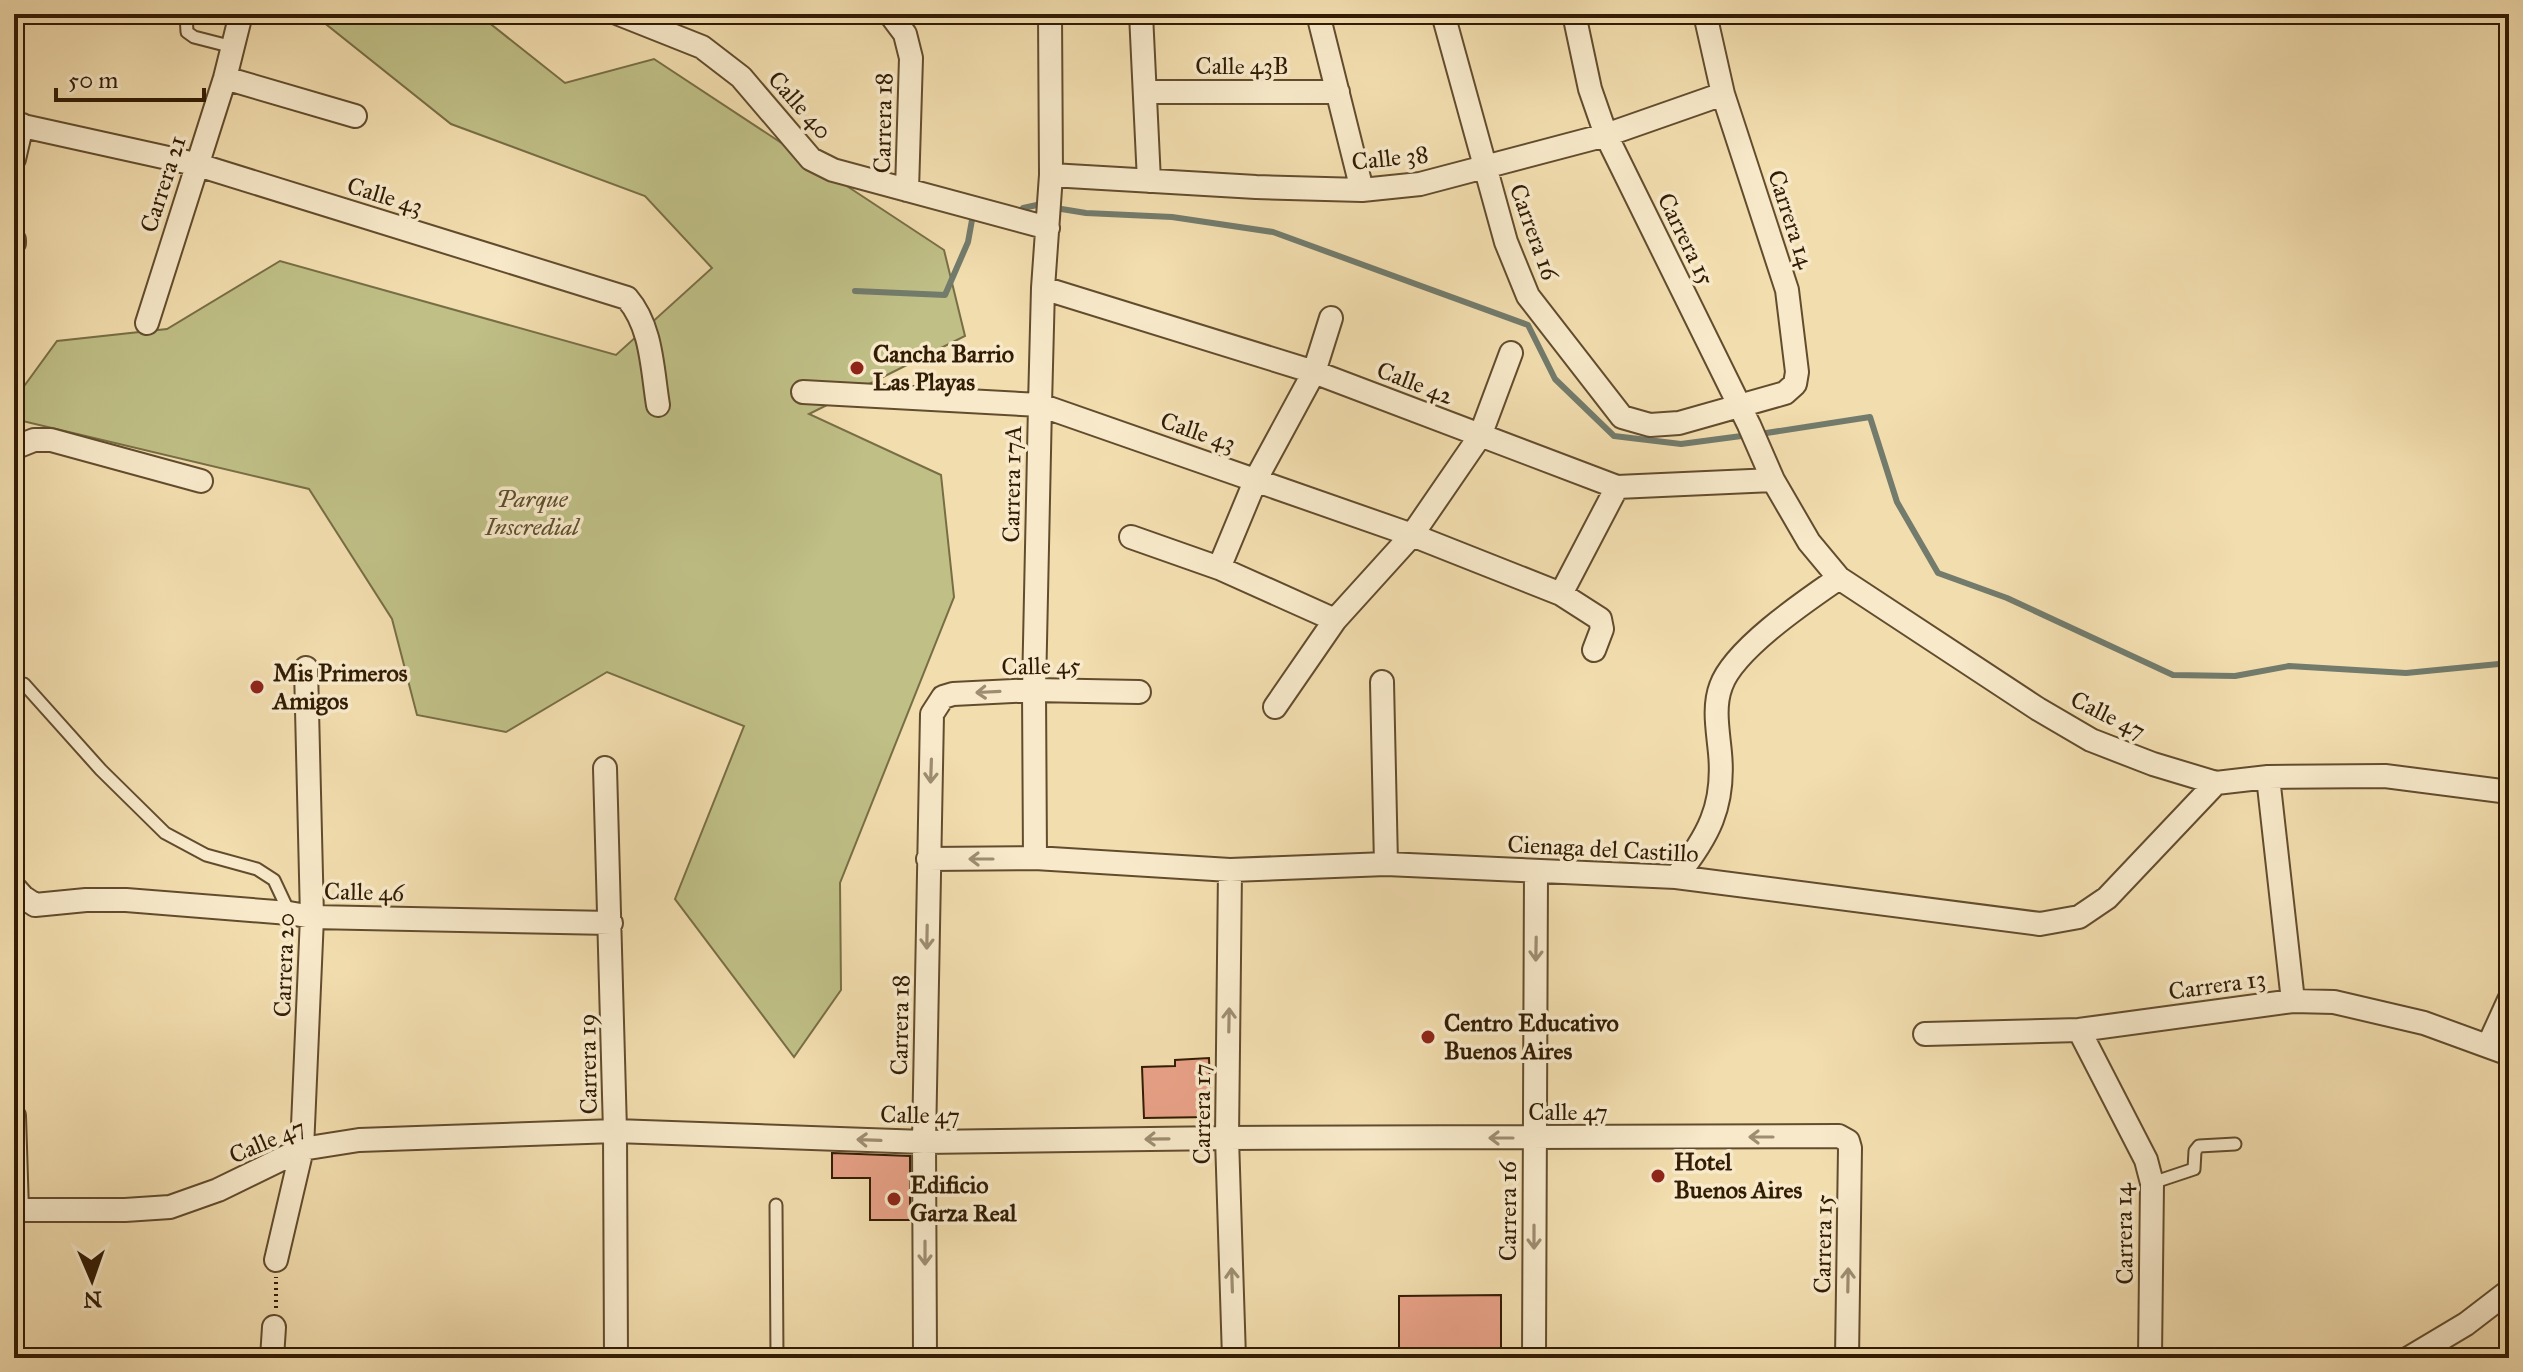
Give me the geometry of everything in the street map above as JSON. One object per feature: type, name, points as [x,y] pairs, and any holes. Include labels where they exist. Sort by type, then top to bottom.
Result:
[{"type":"street","name":"Carrera 21","points":[[147,323],[195,164],[225,78],[241,14]]},
{"type":"street","name":"Calle 40","points":[[619,14],[702,47],[741,77],[811,159],[833,170],[907,190],[1049,204]]},
{"type":"street","name":"Carrera 18","points":[[890,14],[905,34],[911,58],[907,190]]},
{"type":"street","name":"Carrera 17A","points":[[1035,858],[1034,690],[1043,288],[1049,204],[1050,14]]},
{"type":"street","points":[[1141,14],[1149,181]]},
{"type":"street","points":[[1318,14],[1362,190]]},
{"type":"street","name":"Carrera 16","points":[[1443,14],[1506,242],[1528,296],[1622,417],[1650,425],[1744,416]]},
{"type":"street","name":"Carrera 15","points":[[1574,14],[1590,89],[1606,135],[1773,480]]},
{"type":"street","name":"Carrera 14","points":[[1705,14],[1723,94],[1787,290],[1797,372],[1795,384],[1785,393],[1744,416]]},
{"type":"street","points":[[225,78],[355,116]]},
{"type":"street","name":"Calle 43B","points":[[1145,92],[1338,92]]},
{"type":"street","name":"Calle 38","points":[[1049,204],[1149,181],[1362,190],[1420,184],[1606,135],[1723,94]]},
{"type":"street","points":[[14,159],[18,125]]},
{"type":"street","name":"Calle 43","points":[[18,125],[195,164],[627,298],[645,325],[658,405]]},
{"type":"street","name":"Calle 42","points":[[1043,288],[1314,372],[1617,487],[1773,480]]},
{"type":"street","points":[[1219,568],[1256,479],[1314,372],[1331,318]]},
{"type":"street","points":[[1275,707],[1335,620],[1412,535],[1480,436],[1511,353]]},
{"type":"street","name":"Calle 43","points":[[803,392],[1040,405],[1412,535],[1561,594],[1600,619],[1602,629],[1594,650]]},
{"type":"street","points":[[14,448],[34,440],[51,440],[201,481]]},
{"type":"street","name":"Calle 47","points":[[1773,480],[1809,542],[1839,578],[2038,709],[2091,740],[2153,764],[2216,783],[2268,777],[2385,776],[2509,792]]},
{"type":"street","points":[[1561,594],[1617,487]]},
{"type":"street","points":[[1131,537],[1219,568],[1335,620]]},
{"type":"street","points":[[1676,877],[1702,843],[1719,799],[1722,776],[1716,716],[1721,684],[1745,651],[1776,623],[1839,578]]},
{"type":"street","name":"Carrera 20","points":[[276,1260],[302,1149],[312,917],[306,668]]},
{"type":"street","points":[[1382,682],[1386,864]]},
{"type":"street","name":"Calle 45","points":[[943,697],[1034,690],[1139,692]]},
{"type":"street","name":"Carrera 18","points":[[925,1358],[928,859],[932,714],[943,697]]},
{"type":"street","name":"Carrera 19","points":[[605,768],[615,1131],[616,1358]]},
{"type":"street","points":[[2268,777],[2293,1001]]},
{"type":"street","name":"Cienaga del Castillo","points":[[928,859],[1035,858],[1230,870],[1386,864],[1676,877],[2040,924],[2079,917],[2107,898],[2216,783]]},
{"type":"street","name":"Carrera 17","points":[[1230,870],[1227,1138],[1234,1358]]},
{"type":"street","name":"Carrera 16","points":[[1534,1358],[1536,871]]},
{"type":"street","name":"Calle 46","points":[[18,892],[35,905],[126,900],[312,917],[611,923]]},
{"type":"street","points":[[2498,1050],[2509,1000]]},
{"type":"street","name":"Carrera 13","points":[[1925,1034],[2079,1030],[2293,1001],[2334,1002],[2424,1023],[2498,1050]]},
{"type":"street","name":"Carrera 14","points":[[2079,1030],[2146,1160],[2152,1183],[2150,1358]]},
{"type":"street","points":[[14,1116],[15,1210]]},
{"type":"street","name":"Calle 47","points":[[15,1210],[170,1207],[218,1190],[302,1149],[359,1140],[615,1131],[924,1142],[1839,1136]]},
{"type":"street","name":"Carrera 15","points":[[1839,1136],[1848,1141],[1850,1148],[1847,1358]]},
{"type":"street","points":[[2409,1358],[2466,1324],[2509,1291]]},
{"type":"street","points":[[272,1358],[274,1327]]},
{"type":"lane","points":[[186,14],[187,32],[194,37],[233,47]]},
{"type":"lane","points":[[24,684],[101,770],[165,833],[206,855],[257,869],[274,880],[289,913]]},
{"type":"lane","points":[[2152,1183],[2194,1169],[2195,1151],[2199,1146],[2235,1144]]},
{"type":"lane","points":[[776,1205],[777,1358]]},
{"type":"path","points":[[274,1327],[276,1260]]},
{"type":"green space","name":"Parque Inscredial","points":[[335,14],[478,14],[565,83],[654,59],[944,250],[965,336],[809,414],[941,475],[954,597],[840,883],[841,990],[794,1057],[675,899],[744,726],[607,672],[506,732],[417,715],[392,619],[309,489],[14,419],[14,400],[57,341],[167,329],[280,261],[616,355],[712,268],[645,196],[451,124],[327,25]]},
{"type":"building","points":[[1209,1058],[1211,1117],[1144,1118],[1142,1067],[1175,1066],[1175,1060]]},
{"type":"building","name":"Edificio Garza Real","points":[[832,1153],[910,1156],[910,1220],[870,1220],[870,1178],[832,1178]]},
{"type":"building","points":[[1501,1295],[1501,1358],[1399,1358],[1399,1296]]},
{"type":"waterway","points":[[1023,208],[1037,205],[1086,213],[1172,217],[1273,232],[1528,325],[1555,379],[1614,436],[1681,444],[1749,435]]},
{"type":"waterway","points":[[855,291],[945,295],[968,242],[972,220]]},
{"type":"waterway","points":[[1760,434],[1870,417],[1897,502],[1938,573],[2007,598],[2173,675],[2235,676],[2289,666],[2406,673],[2509,663]]},
{"type":"place","name":"Cancha Barrio Las Playas","points":[[857,368]]},
{"type":"place","name":"Mis Primeros Amigos","points":[[257,687]]},
{"type":"place","name":"Centro Educativo Buenos Aires","points":[[1428,1037]]},
{"type":"place","name":"Hotel Buenos Aires","points":[[1658,1176]]},
{"type":"place","name":"Edificio Garza Real","points":[[894,1199]]}]
